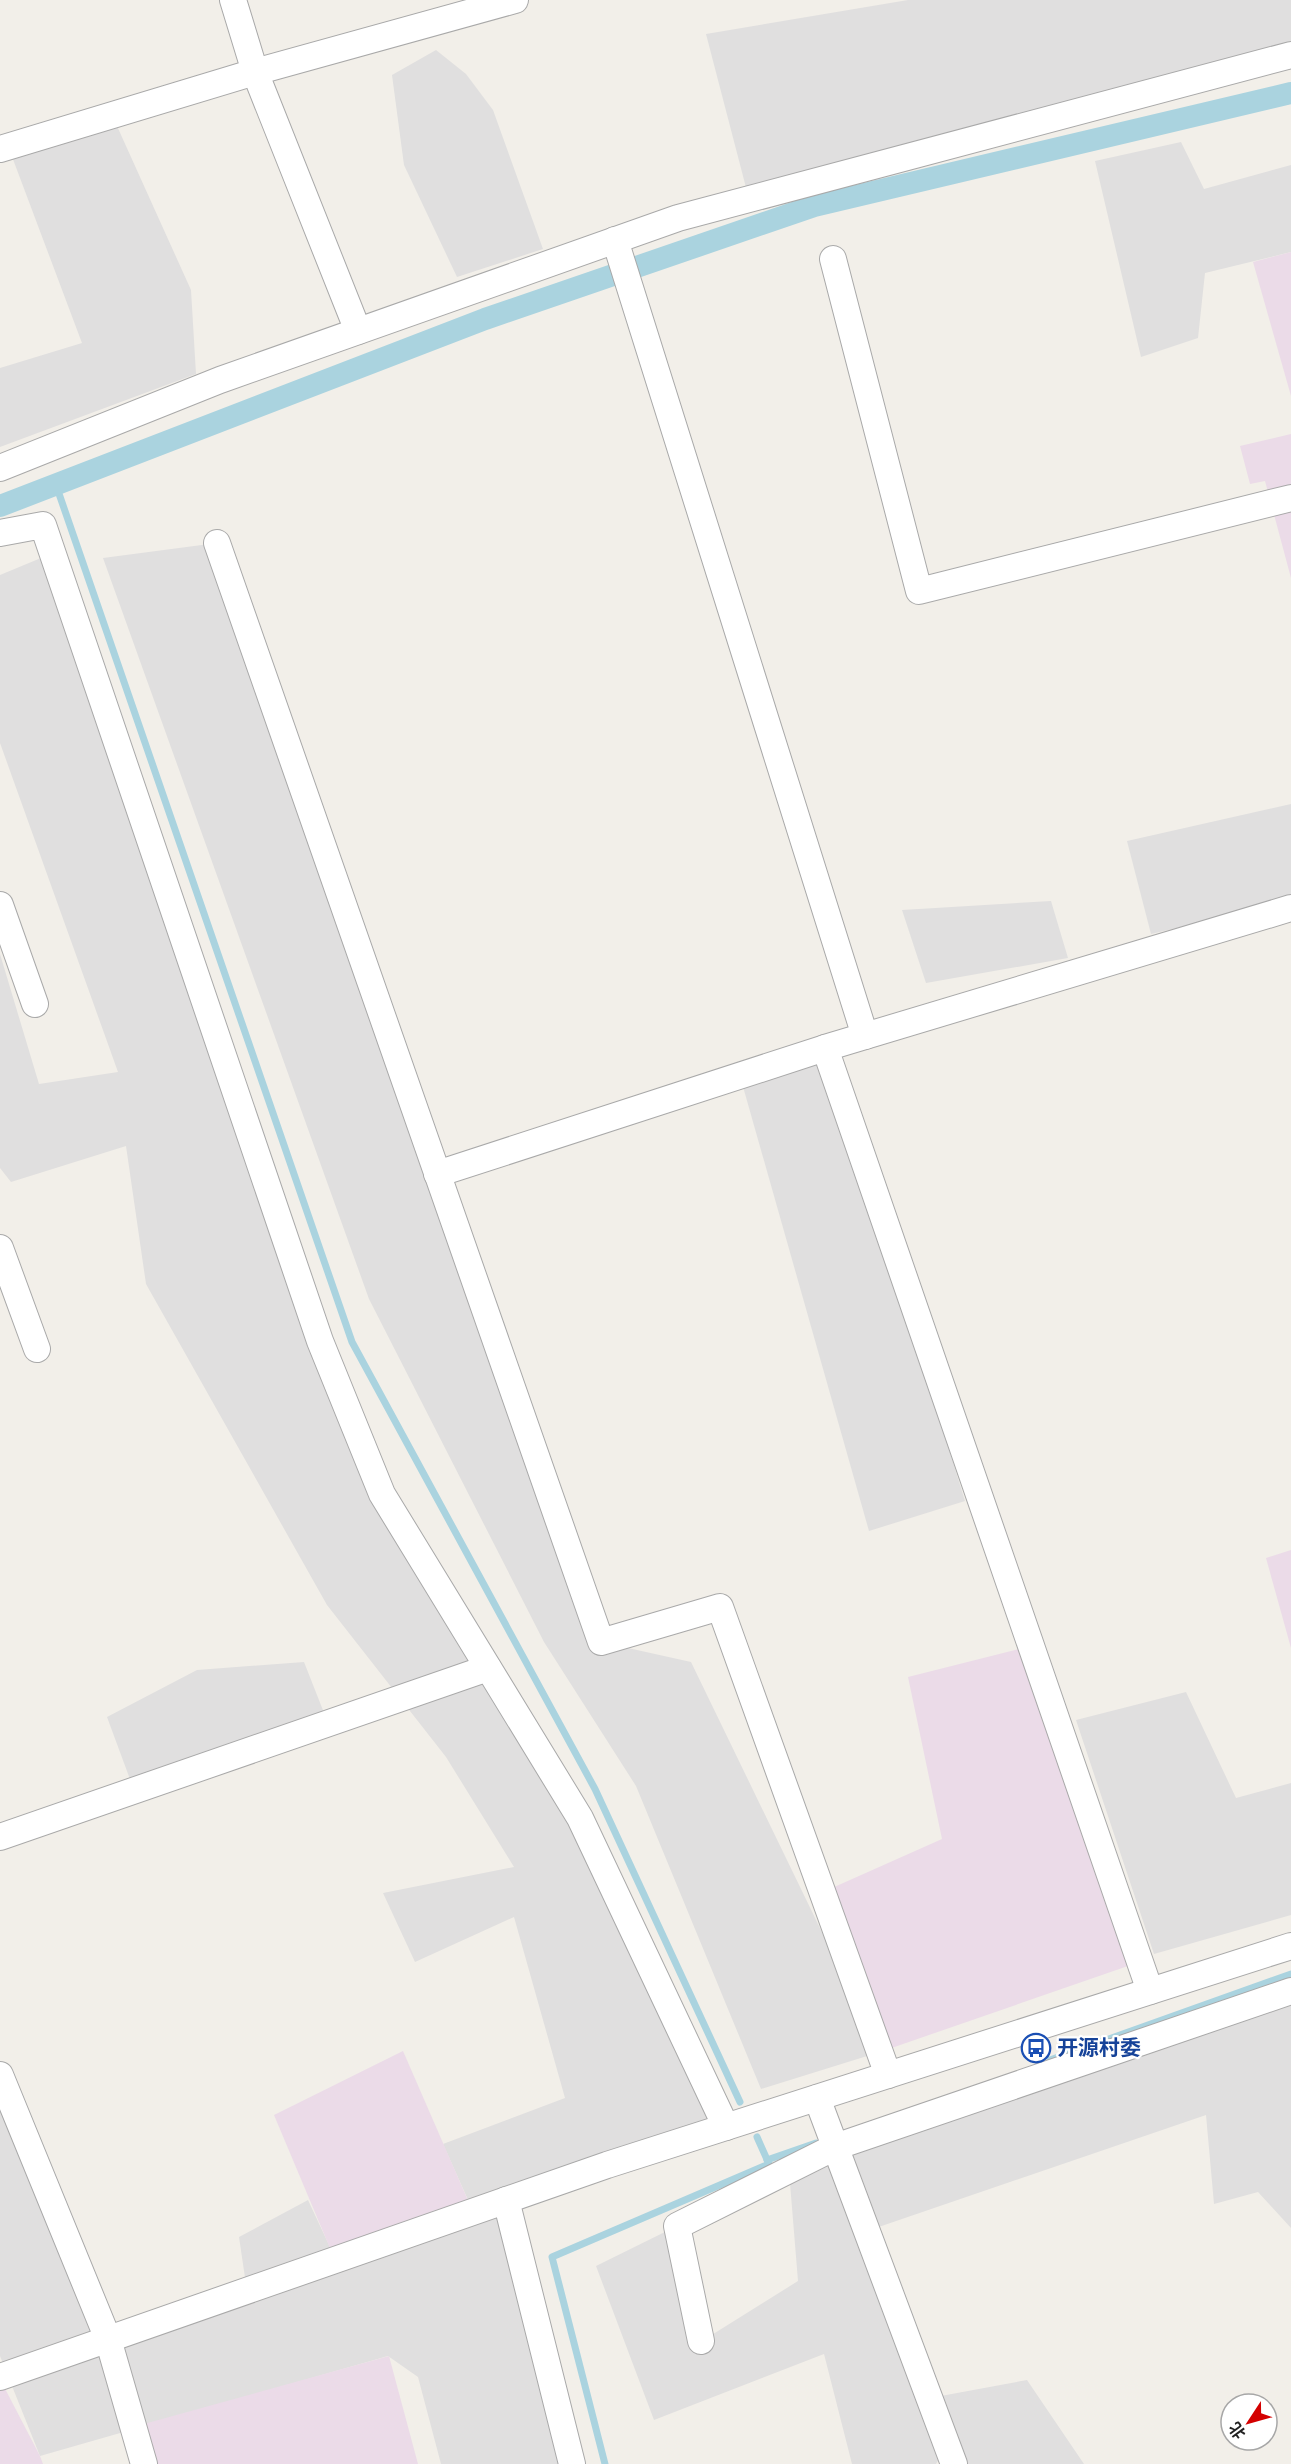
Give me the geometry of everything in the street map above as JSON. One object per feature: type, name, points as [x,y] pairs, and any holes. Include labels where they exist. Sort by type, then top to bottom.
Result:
[{"type":"street","points":[[233,0],[255,72],[358,331]]},
{"type":"street","points":[[0,149],[255,72],[515,0]]},
{"type":"street","points":[[0,468],[220,380],[678,218],[1291,55]]},
{"type":"street","points":[[616,241],[865,1036]]},
{"type":"street","points":[[833,259],[919,591],[1291,498]]},
{"type":"street","points":[[0,532],[44,525],[320,1341],[382,1494],[580,1818],[726,2127]]},
{"type":"street","points":[[217,543],[602,1642],[720,1608],[888,2075]]},
{"type":"street","points":[[0,905],[35,1004]]},
{"type":"street","points":[[437,1173],[825,1048],[1291,908]]},
{"type":"street","points":[[825,1048],[1150,1991]]},
{"type":"street","points":[[0,1248],[36,1349]]},
{"type":"street","points":[[0,1837],[488,1668]]},
{"type":"street","points":[[0,2377],[506,2200],[1291,1946]]},
{"type":"street","points":[[701,2341],[677,2226],[832,2138],[1291,1991]]},
{"type":"street","points":[[0,2075],[108,2339],[144,2464]]},
{"type":"street","points":[[817,2098],[954,2464]]},
{"type":"street","points":[[506,2200],[572,2464]]},
{"type":"shaded area","points":[[908,0],[1291,0],[1291,41],[749,199],[706,34]]},
{"type":"shaded area","points":[[436,50],[466,74],[493,110],[543,249],[457,277],[404,165],[392,75]]},
{"type":"shaded area","points":[[112,115],[191,290],[196,374],[0,447],[0,368],[82,343],[8,146]]},
{"type":"shaded area","points":[[1181,142],[1204,189],[1291,165],[1291,252],[1205,273],[1198,338],[1141,357],[1095,161]]},
{"type":"shaded area","points":[[1291,252],[1291,396],[1253,262]]},
{"type":"shaded area","points":[[1291,434],[1291,578],[1265,481],[1250,484],[1240,446]]},
{"type":"shaded area","points":[[217,543],[601,1642],[691,1662],[880,2052],[761,2089],[636,1786],[544,1642],[369,1299],[103,558]]},
{"type":"shaded area","points":[[53,553],[382,1494],[580,1818],[726,2127],[507,2201],[572,2464],[441,2464],[418,2377],[388,2356],[40,2456],[0,2356],[0,2075],[108,2339],[247,2291],[239,2237],[308,2200],[336,2260],[473,2211],[443,2144],[565,2098],[514,1917],[415,1962],[383,1893],[514,1867],[446,1757],[327,1605],[146,1284],[126,1146],[11,1182],[0,1168],[0,954],[39,1084],[118,1072],[0,743],[0,575]]},
{"type":"shaded area","points":[[1291,804],[1291,901],[1151,934],[1127,841]]},
{"type":"shaded area","points":[[1051,901],[1068,958],[926,983],[902,910]]},
{"type":"shaded area","points":[[825,1048],[965,1501],[869,1531],[740,1076]]},
{"type":"shaded area","points":[[1291,1550],[1291,1648],[1266,1558]]},
{"type":"shaded area","points":[[1031,1646],[1128,1966],[880,2052],[823,1892],[942,1839],[908,1677]]},
{"type":"shaded area","points":[[304,1662],[328,1723],[134,1790],[107,1717],[197,1670]]},
{"type":"shaded area","points":[[1186,1692],[1236,1798],[1291,1783],[1291,1915],[1154,1954],[1076,1720]]},
{"type":"shaded area","points":[[1291,1991],[1291,2228],[1258,2192],[1214,2204],[1206,2115],[867,2231],[930,2398],[1027,2380],[1084,2464],[954,2464],[947,2446],[936,2464],[852,2464],[824,2354],[654,2420],[596,2266],[677,2226],[702,2341],[798,2281],[789,2171]]},
{"type":"shaded area","points":[[403,2051],[473,2212],[335,2260],[274,2115]]},
{"type":"shaded area","points":[[389,2356],[418,2464],[144,2464],[133,2427]]},
{"type":"shaded area","points":[[0,2379],[40,2456],[43,2464],[0,2464]]},
{"type":"waterway","points":[[0,506],[485,319],[814,206],[1291,93]]},
{"type":"waterway","points":[[56,485],[352,1342],[595,1789],[740,2102]]},
{"type":"waterway","points":[[1050,2060],[1291,1974]]},
{"type":"waterway","points":[[605,2464],[552,2257],[769,2164],[757,2137]]},
{"type":"waterway","points":[[767,2160],[816,2143]]},
{"type":"place","name":"开源村委","points":[[1036,2048]]}]
